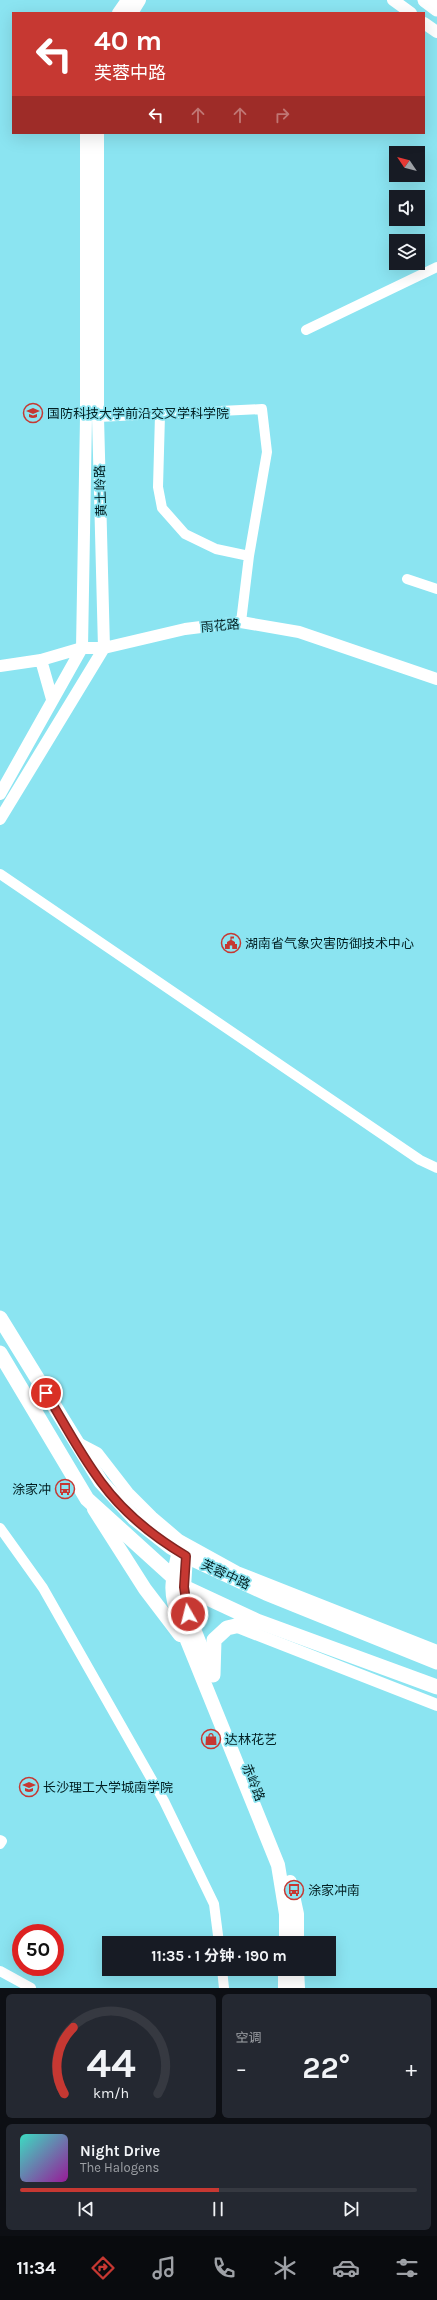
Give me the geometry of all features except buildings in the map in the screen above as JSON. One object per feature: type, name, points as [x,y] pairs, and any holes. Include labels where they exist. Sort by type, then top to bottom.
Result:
[{"type":"main road","points":[[425,0],[437,9]]},
{"type":"main road","name":"芙蓉中路","points":[[0,1318],[101,1482],[134,1518],[183,1554],[266,1593],[437,1662]]},
{"type":"main road","points":[[0,1353],[87,1499],[184,1587],[257,1621],[437,1687]]},
{"type":"main road","name":"赤岭路","points":[[87,1499],[145,1589],[190,1648]]},
{"type":"main road","name":"赤岭路","points":[[183,1554],[172,1577],[172,1598],[190,1648],[278,1864],[286,1914],[286,1936]]},
{"type":"main road","name":"赤岭路","points":[[183,1554],[184,1587],[188,1614],[248,1768],[283,1851],[297,1914],[297,1936]]},
{"type":"main road","points":[[213,1675],[214,1640],[227,1628],[257,1621]]},
{"type":"main road","points":[[285,1976],[285,1988]]},
{"type":"main road","points":[[298,1976],[298,1988]]},
{"type":"street","points":[[119,12],[127,0]]},
{"type":"street","points":[[133,12],[140,0]]},
{"type":"street","points":[[393,0],[410,12]]},
{"type":"street","points":[[425,24],[437,32]]},
{"type":"street","name":"黄土岭路","points":[[0,794],[82,648],[86,417],[86,134]]},
{"type":"street","name":"黄土岭路","points":[[98,134],[98,417],[104,648]]},
{"type":"street","points":[[306,330],[437,267]]},
{"type":"street","points":[[98,417],[262,409],[267,452],[248,556],[241,622]]},
{"type":"street","points":[[160,415],[158,487],[162,508],[184,534],[216,549],[248,556]]},
{"type":"street","points":[[407,579],[437,589]]},
{"type":"street","name":"雨花路","points":[[0,666],[41,660],[82,648],[104,648],[185,629],[241,622],[299,632],[437,679]]},
{"type":"street","points":[[0,819],[104,648]]},
{"type":"street","points":[[41,660],[52,699]]},
{"type":"street","points":[[0,874],[420,1160],[437,1168]]},
{"type":"street","points":[[76,1442],[97,1454],[128,1493],[152,1517],[179,1540],[208,1557],[237,1572],[437,1651]]},
{"type":"street","points":[[0,1528],[43,1588],[164,1801],[214,1904],[218,1936]]},
{"type":"street","points":[[235,1626],[437,1705]]},
{"type":"street","points":[[0,1971],[31,1988]]},
{"type":"street","points":[[223,1976],[224,1988]]},
{"type":"place","name":"国防科技大学前沿交叉学科学院","points":[[33,413]]},
{"type":"place","name":"湖南省气象灾害防御技术中心","points":[[231,943]]},
{"type":"place","name":"涂家冲","points":[[65,1489]]},
{"type":"place","name":"达林花艺","points":[[211,1739]]},
{"type":"place","name":"长沙理工大学城南学院","points":[[29,1787]]},
{"type":"place","name":"涂家冲南","points":[[294,1890]]},
{"type":"route","points":[[46,1393],[101,1482],[134,1518],[171,1547],[186,1556],[184,1587],[188,1614]]}]
